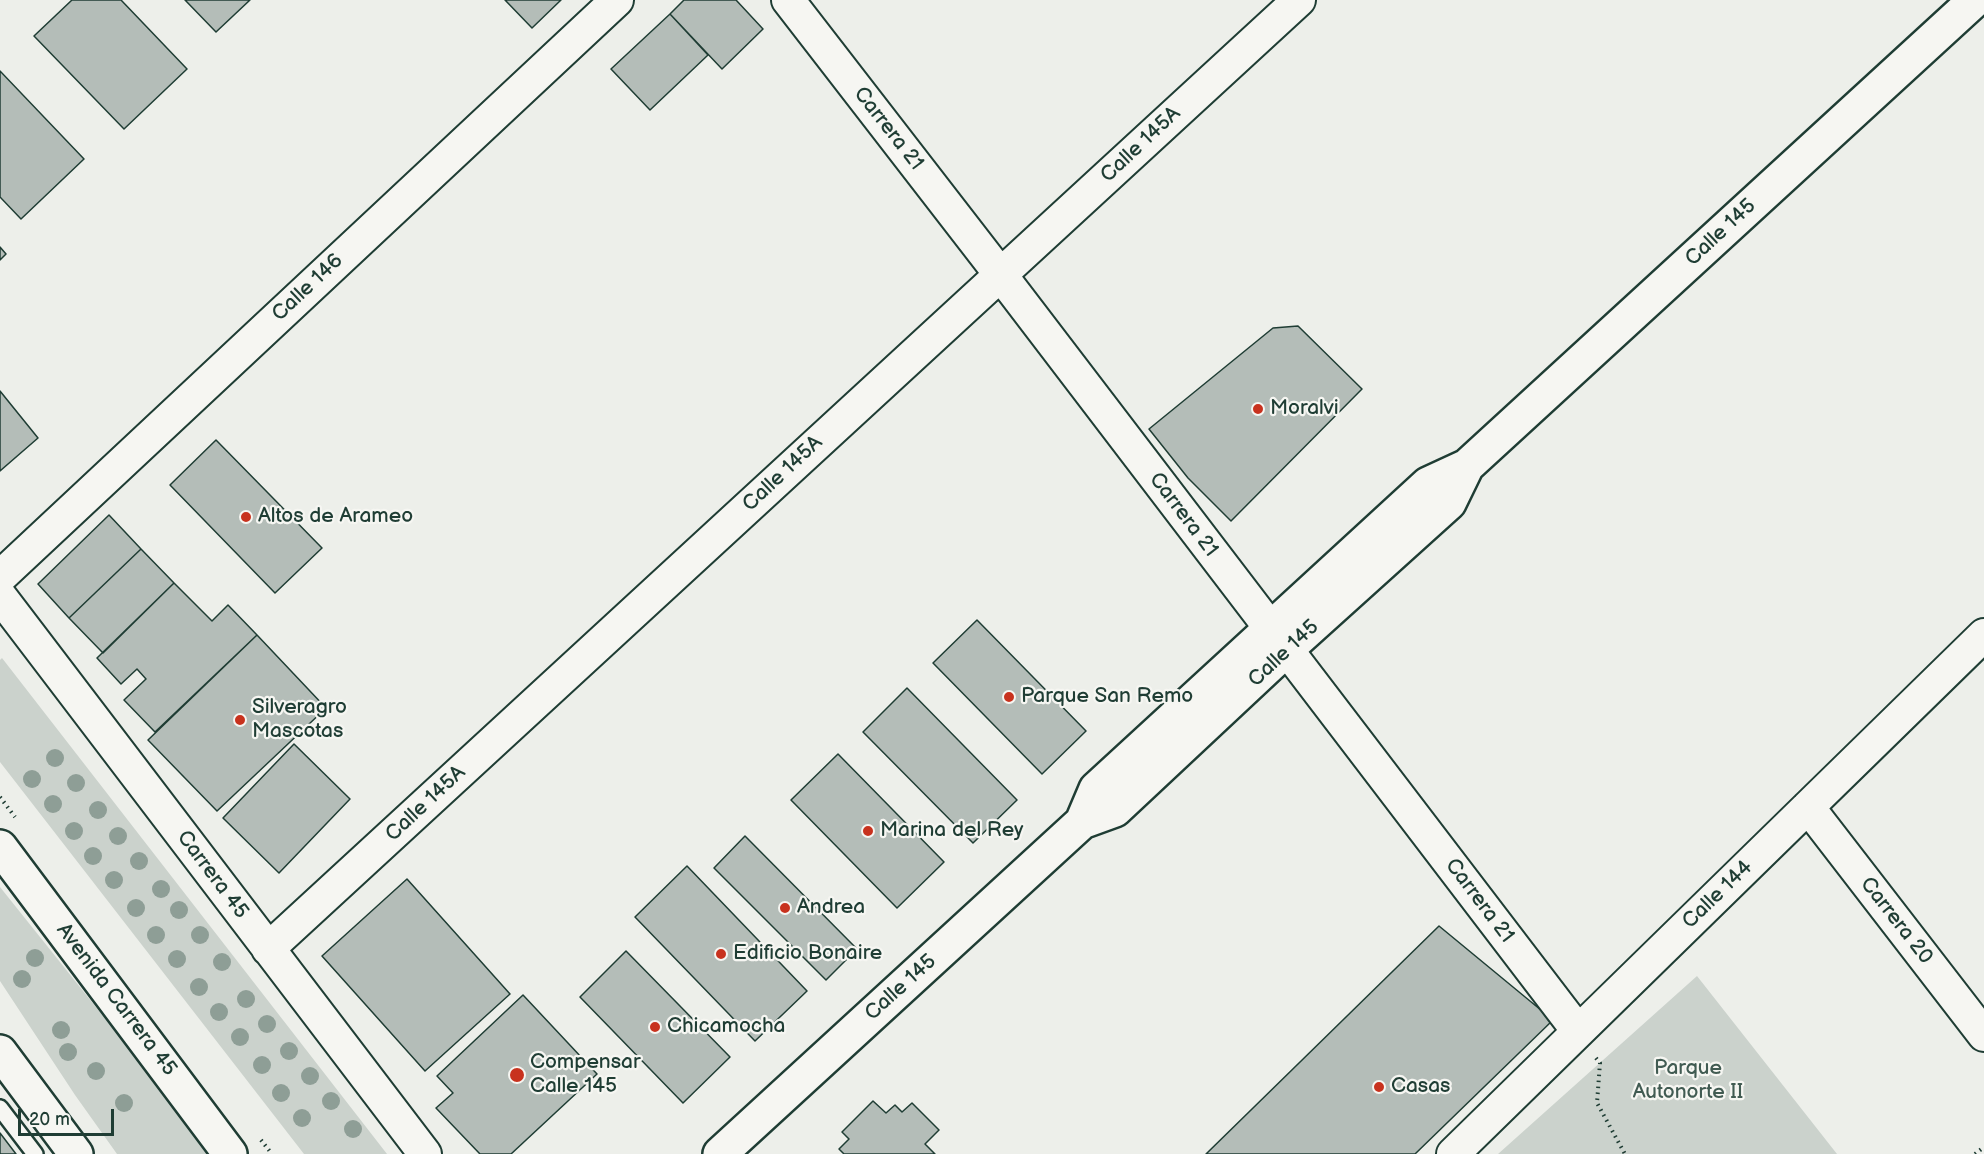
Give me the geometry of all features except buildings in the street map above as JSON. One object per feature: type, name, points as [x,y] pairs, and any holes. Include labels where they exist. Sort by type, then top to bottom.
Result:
[{"type":"main road","name":"Calle 145","points":[[720,1154],[1082,822],[1115,810],[1278,640],[1449,503],[1467,466],[1975,0]]},
{"type":"main road","name":"Avenida Carrera 45","points":[[0,847],[230,1154]]},
{"type":"main road","points":[[0,1026],[31,1093]]},
{"type":"main road","points":[[0,1052],[76,1154]]},
{"type":"street","name":"Calle 146","points":[[0,577],[617,0]]},
{"type":"street","name":"Carrera 21","points":[[788,0],[1578,1031]]},
{"type":"street","name":"Calle 145A","points":[[268,949],[1299,0]]},
{"type":"street","name":"Carrera 45","points":[[0,596],[425,1154]]},
{"type":"street","name":"Calle 144","points":[[1452,1154],[1984,635]]},
{"type":"street","name":"Carrera 20","points":[[1808,807],[1984,1035]]},
{"type":"lane","points":[[0,1108],[35,1154]]},
{"type":"path","points":[[1578,1031],[1600,1063],[1597,1103],[1624,1154]]},
{"type":"path","points":[[1975,1154],[1984,1147]]},
{"type":"green space","points":[[2,658],[387,1154],[304,1154],[0,762],[0,660]]},
{"type":"green space","points":[[0,887],[163,1091],[210,1154],[117,1154],[0,981]]},
{"type":"green space","name":"Parque Autonorte II","points":[[1697,976],[1837,1154],[1498,1154]]},
{"type":"place","name":"Moralvi","points":[[1258,409]]},
{"type":"place","name":"Altos de Arameo","points":[[246,517]]},
{"type":"place","name":"Parque San Remo","points":[[1009,697]]},
{"type":"place","name":"Silveragro Mascotas","points":[[240,720]]},
{"type":"place","name":"Marina del Rey","points":[[868,831]]},
{"type":"place","name":"Andrea","points":[[785,908]]},
{"type":"place","name":"Edificio Bonaire","points":[[721,954]]},
{"type":"place","name":"Chicamocha","points":[[655,1027]]},
{"type":"place","name":"Compensar Calle 145","points":[[517,1075]]},
{"type":"place","name":"Casas","points":[[1379,1087]]}]
